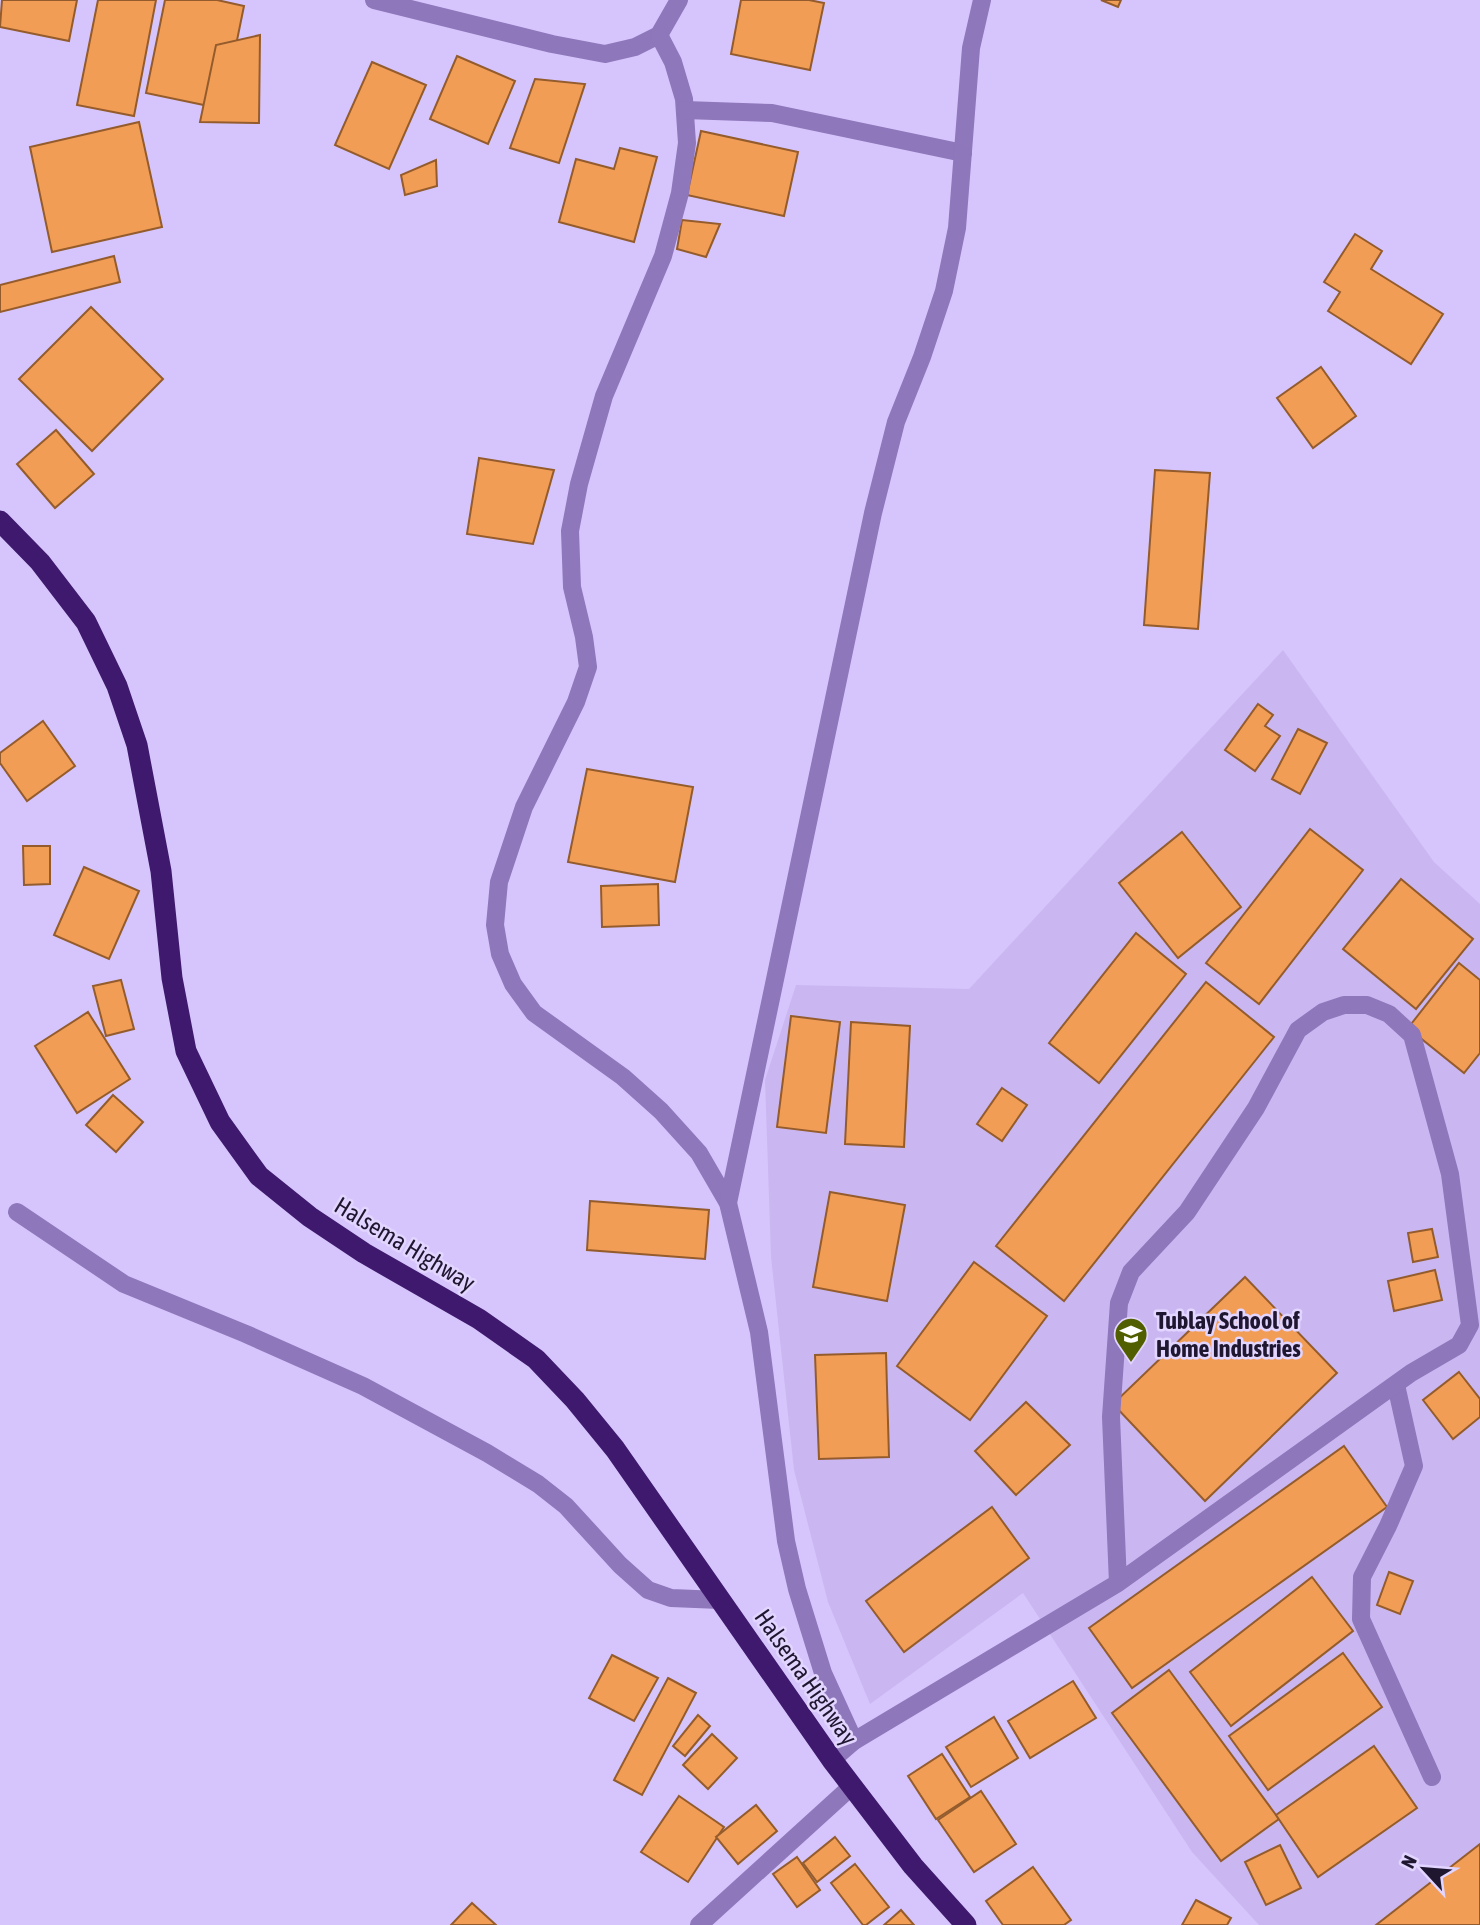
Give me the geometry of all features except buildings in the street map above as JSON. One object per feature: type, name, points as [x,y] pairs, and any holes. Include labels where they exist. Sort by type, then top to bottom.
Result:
[{"type":"highway","name":"Halsema Highway","points":[[0,521],[40,562],[86,622],[117,686],[137,745],[161,871],[172,978],[186,1051],[220,1122],[259,1176],[310,1217],[364,1253],[479,1319],[536,1359],[575,1400],[615,1449],[832,1760],[913,1866],[966,1925]]},
{"type":"street","points":[[374,0],[407,4],[552,44],[605,54],[635,47],[659,35],[679,0]]},
{"type":"street","points":[[728,1203],[873,513],[896,422],[944,291],[957,228],[971,48],[982,0]]},
{"type":"street","points":[[659,35],[673,62],[684,99],[687,143],[680,193],[663,256],[604,396],[579,484],[570,531],[572,587],[588,667],[576,702],[524,807],[499,882],[495,925],[500,954],[513,984],[534,1013],[623,1077],[661,1111],[699,1153],[728,1203],[759,1332],[786,1541],[797,1589],[823,1673],[854,1741]]},
{"type":"street","points":[[685,110],[772,113],[963,153]]},
{"type":"street","points":[[832,1760],[854,1741],[1118,1583],[1411,1373],[1459,1345],[1470,1325],[1450,1174],[1412,1035],[1389,1014],[1367,1005],[1343,1005],[1323,1012],[1298,1030],[1256,1108],[1187,1212],[1130,1272],[1119,1303],[1111,1417],[1118,1583]]},
{"type":"street","points":[[17,1212],[124,1284],[363,1386],[487,1453],[538,1484],[566,1506],[620,1565],[648,1590],[671,1598],[720,1600]]},
{"type":"street","points":[[1396,1385],[1414,1466],[1362,1577],[1361,1619],[1432,1777]]},
{"type":"street","points":[[699,1925],[852,1786]]},
{"type":"shaded area","name":"Tublay School of Home Industries","points":[[1283,650],[1434,862],[1480,904],[1480,1925],[1259,1925],[1192,1852],[1023,1593],[870,1704],[828,1602],[794,1470],[771,1257],[765,1080],[796,985],[969,989]]},
{"type":"place","name":"Tublay School of Home Industries","points":[[1131,1364]]}]
